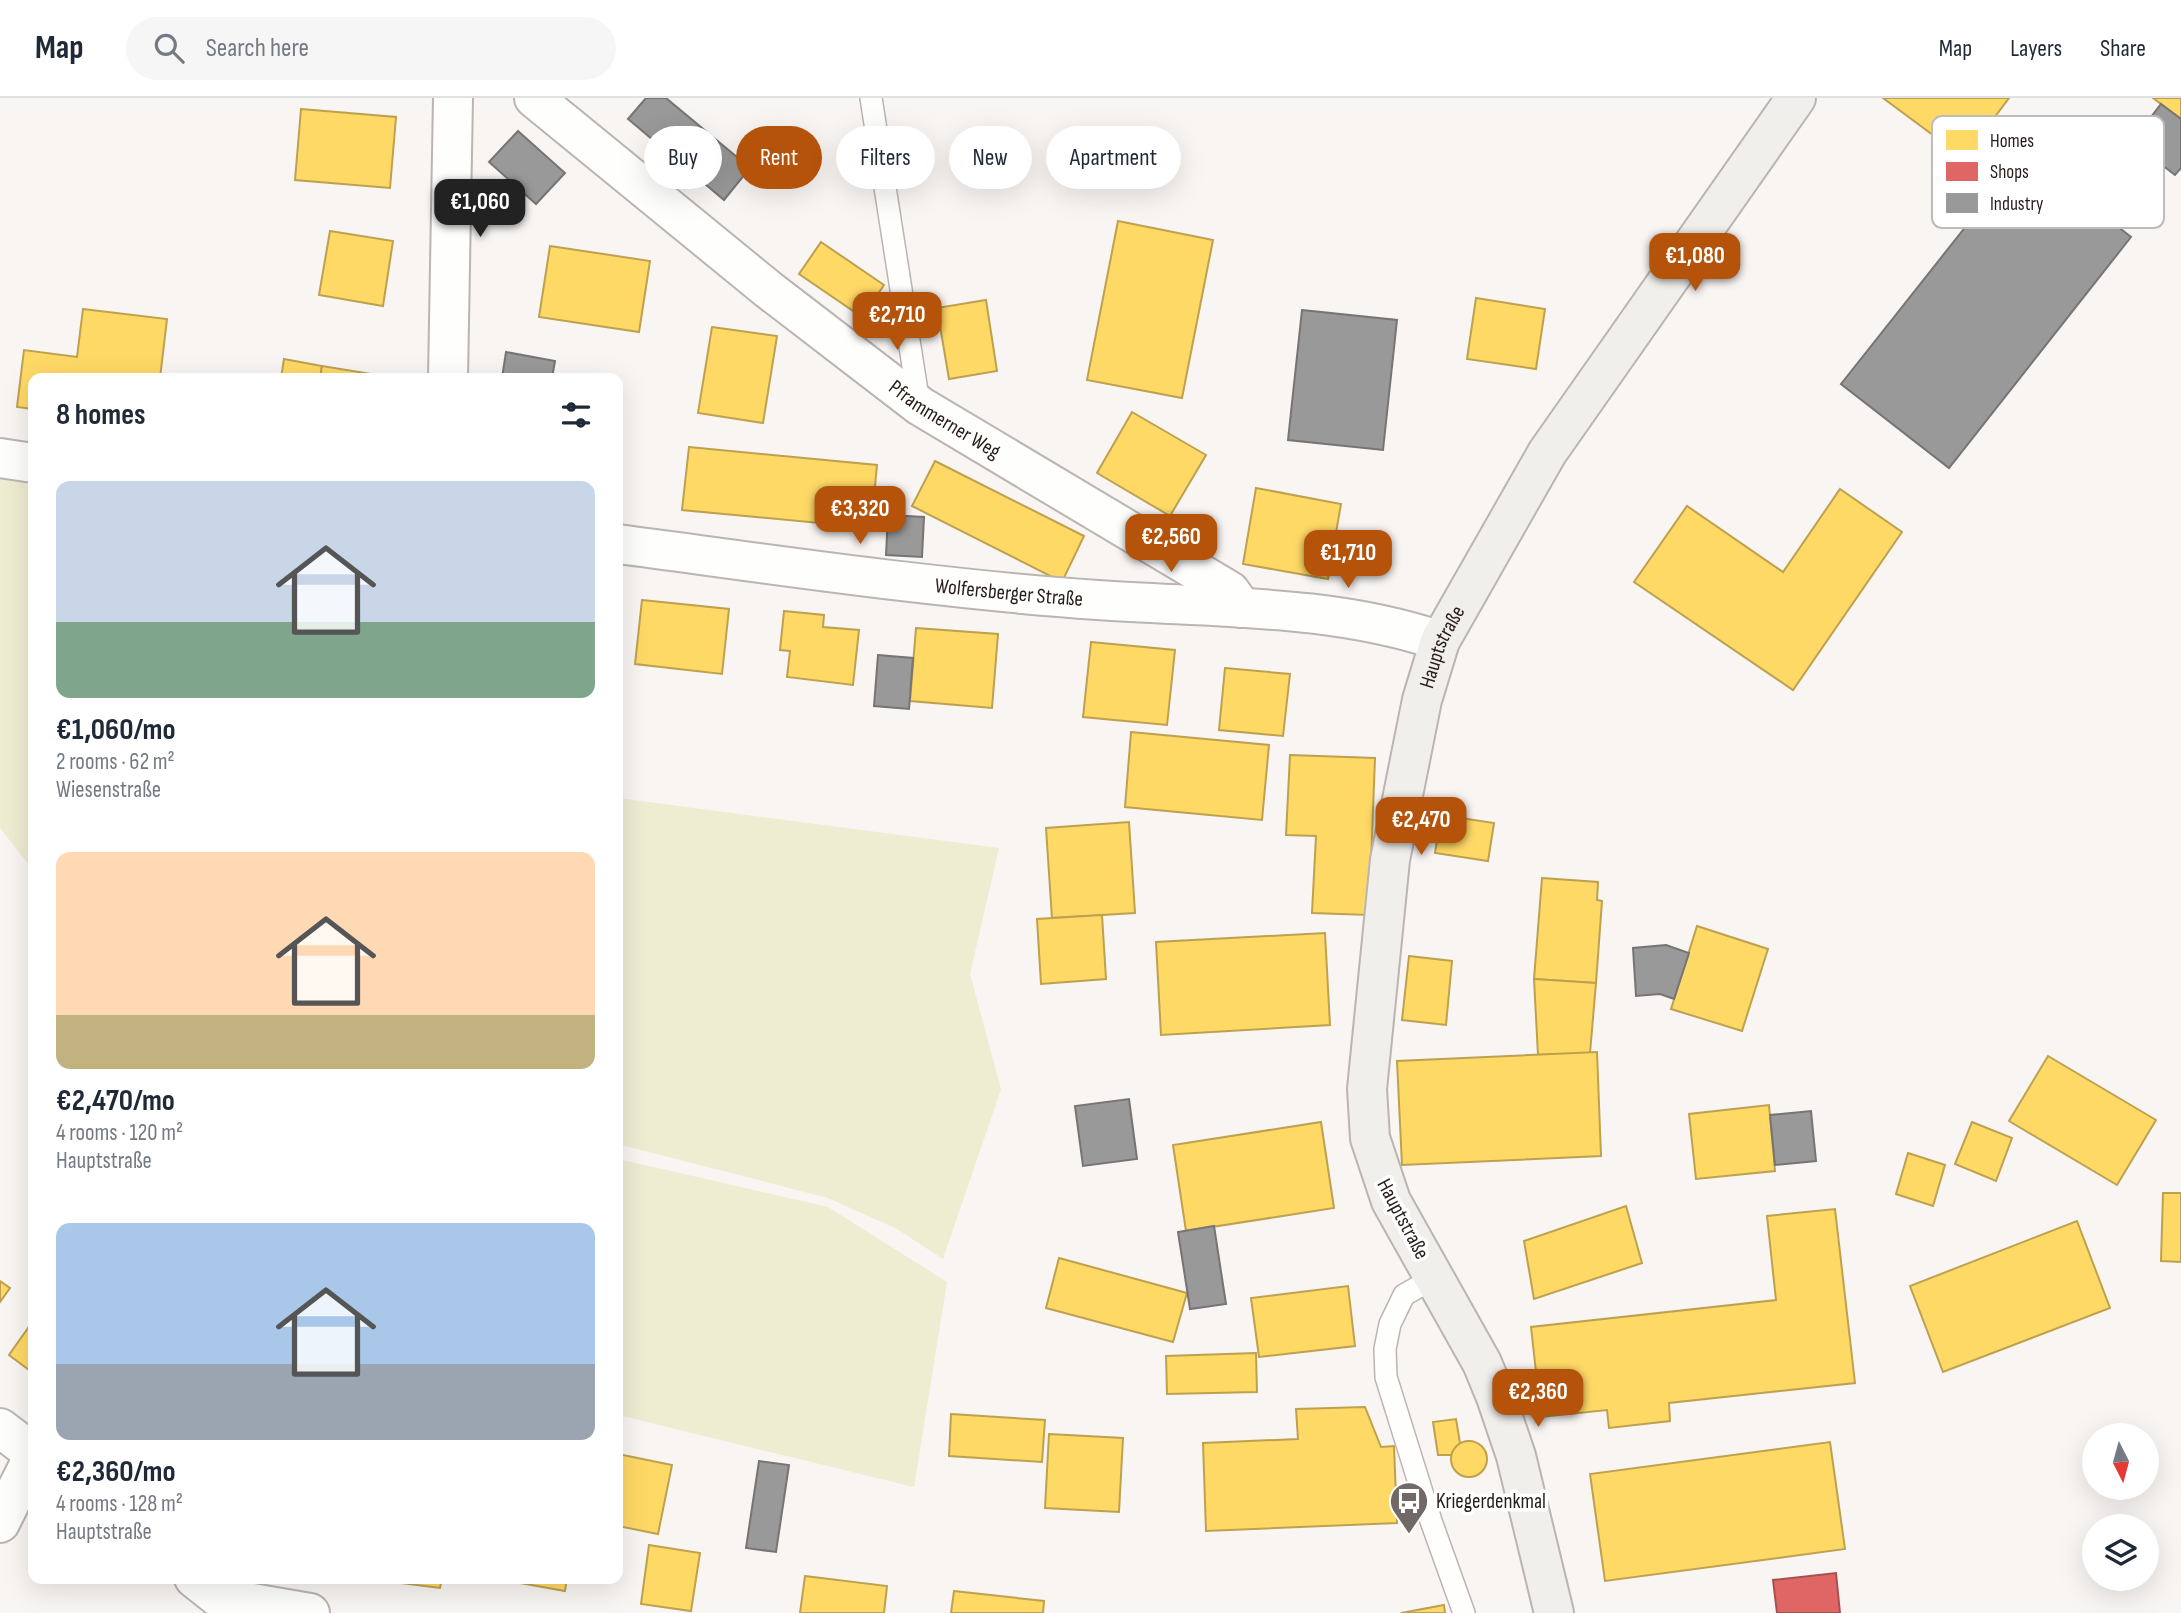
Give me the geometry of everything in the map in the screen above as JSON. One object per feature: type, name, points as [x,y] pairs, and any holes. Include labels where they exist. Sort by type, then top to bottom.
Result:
[{"type":"street","points":[[448,373],[453,98]]},
{"type":"street","name":"Pframmerner Weg","points":[[534,98],[769,290],[920,406],[1230,591],[1242,608]]},
{"type":"street","name":"Hauptstraße","points":[[1554,1613],[1516,1456],[1496,1397],[1482,1363],[1391,1201],[1378,1172],[1370,1138],[1367,1089],[1390,860],[1422,700],[1440,640],[1546,453],[1796,98]]},
{"type":"street","points":[[0,458],[28,462]]},
{"type":"street","name":"Wolfersberger Straße","points":[[623,545],[842,573],[1096,600],[1242,608],[1391,625],[1440,640]]},
{"type":"street","points":[[0,1428],[28,1451]]},
{"type":"street","points":[[0,1523],[28,1465]]},
{"type":"street","points":[[202,1584],[218,1597],[310,1613]]},
{"type":"lane","points":[[871,98],[920,406]]},
{"type":"lane","name":"Hauptstraße","points":[[1434,1278],[1404,1295],[1390,1324],[1385,1349],[1386,1377],[1431,1521],[1464,1613]]},
{"type":"shaded area","points":[[0,473],[28,477],[28,864],[0,828]]},
{"type":"shaded area","points":[[623,799],[999,848],[970,974],[1001,1089],[943,1259],[897,1229],[828,1198],[623,1145]]},
{"type":"shaded area","points":[[623,1160],[828,1207],[947,1282],[914,1487],[623,1416]]},
{"type":"building: Homes","points":[[1883,98],[2009,98],[1996,116],[1932,116],[1932,134]]},
{"type":"building: Homes","points":[[2153,98],[2181,98],[2181,119]]},
{"type":"building: Homes","points":[[301,109],[396,117],[390,188],[295,180]]},
{"type":"building: Homes","points":[[1118,221],[1213,240],[1182,398],[1087,380]]},
{"type":"building: Homes","points":[[330,231],[393,241],[383,306],[319,295]]},
{"type":"building: Homes","points":[[821,242],[884,285],[862,317],[799,274]]},
{"type":"building: Homes","points":[[550,246],[650,261],[639,332],[539,317]]},
{"type":"building: Homes","points":[[1476,298],[1545,309],[1536,369],[1467,359]]},
{"type":"building: Homes","points":[[986,300],[997,371],[949,379],[937,308]]},
{"type":"building: Homes","points":[[83,309],[167,319],[161,373],[28,373],[28,408],[17,407],[24,350],[77,357]]},
{"type":"building: Homes","points":[[712,327],[777,336],[763,423],[698,413]]},
{"type":"building: Homes","points":[[284,359],[322,366],[321,373],[282,373]]},
{"type":"building: Homes","points":[[322,366],[359,372],[359,373],[321,373]]},
{"type":"building: Homes","points":[[1132,412],[1206,455],[1170,516],[1097,473]]},
{"type":"building: Homes","points":[[689,447],[877,465],[871,528],[682,510]]},
{"type":"building: Homes","points":[[935,461],[1084,536],[1062,582],[912,506]]},
{"type":"building: Homes","points":[[1256,488],[1341,504],[1328,579],[1243,564]]},
{"type":"building: Homes","points":[[1840,489],[1902,532],[1793,690],[1634,582],[1687,506],[1783,572]]},
{"type":"building: Homes","points":[[642,600],[729,609],[722,674],[635,664]]},
{"type":"building: Homes","points":[[784,611],[824,615],[823,627],[859,630],[853,685],[787,677],[790,651],[780,650]]},
{"type":"building: Homes","points":[[916,628],[998,634],[992,708],[910,701]]},
{"type":"building: Homes","points":[[1091,642],[1175,650],[1167,725],[1083,717]]},
{"type":"building: Homes","points":[[1225,668],[1290,674],[1283,736],[1219,730]]},
{"type":"building: Homes","points":[[1131,732],[1269,745],[1262,820],[1125,807]]},
{"type":"building: Homes","points":[[1290,755],[1375,758],[1369,915],[1312,913],[1316,836],[1286,835]]},
{"type":"building: Homes","points":[[1441,815],[1494,823],[1488,861],[1435,853]]},
{"type":"building: Homes","points":[[1129,822],[1135,913],[1052,918],[1046,828]]},
{"type":"building: Homes","points":[[1542,878],[1598,882],[1597,900],[1602,901],[1596,983],[1534,979]]},
{"type":"building: Homes","points":[[1102,915],[1106,979],[1041,984],[1037,919]]},
{"type":"building: Homes","points":[[1697,926],[1768,949],[1742,1031],[1671,1009]]},
{"type":"building: Homes","points":[[1325,933],[1330,1025],[1161,1035],[1156,942]]},
{"type":"building: Homes","points":[[1409,956],[1452,961],[1446,1025],[1402,1020]]},
{"type":"building: Homes","points":[[1534,979],[1596,983],[1590,1053],[1538,1055]]},
{"type":"building: Homes","points":[[1597,1052],[1601,1156],[1402,1165],[1397,1061]]},
{"type":"building: Homes","points":[[2048,1056],[2156,1120],[2117,1185],[2009,1121]]},
{"type":"building: Homes","points":[[1769,1105],[1775,1171],[1696,1179],[1689,1114]]},
{"type":"building: Homes","points":[[1321,1122],[1334,1208],[1186,1231],[1173,1145]]},
{"type":"building: Homes","points":[[1972,1122],[2012,1138],[1996,1181],[1955,1164]]},
{"type":"building: Homes","points":[[1908,1153],[1945,1165],[1933,1206],[1896,1194]]},
{"type":"building: Homes","points":[[2163,1193],[2181,1193],[2181,1262],[2161,1261]]},
{"type":"building: Homes","points":[[1626,1206],[1642,1263],[1534,1299],[1524,1241]]},
{"type":"building: Homes","points":[[1835,1209],[1855,1383],[1669,1403],[1670,1421],[1609,1428],[1607,1410],[1541,1417],[1531,1327],[1776,1300],[1767,1216]]},
{"type":"building: Homes","points":[[2077,1221],[2110,1308],[1943,1372],[1910,1286]]},
{"type":"building: Homes","points":[[1059,1258],[1187,1293],[1173,1342],[1046,1308]]},
{"type":"building: Homes","points":[[0,1281],[10,1288],[0,1302]]},
{"type":"building: Homes","points":[[1348,1286],[1355,1346],[1259,1357],[1251,1298]]},
{"type":"building: Homes","points":[[28,1328],[28,1369],[9,1355]]},
{"type":"building: Homes","points":[[1256,1353],[1257,1392],[1167,1394],[1166,1356]]},
{"type":"building: Homes","points":[[1365,1407],[1381,1447],[1394,1446],[1397,1523],[1206,1531],[1203,1443],[1298,1439],[1296,1409]]},
{"type":"building: Homes","points":[[951,1414],[1045,1420],[1042,1462],[949,1456]]},
{"type":"building: Homes","points":[[1456,1419],[1460,1443],[1452,1455],[1438,1455],[1433,1422]]},
{"type":"building: Homes","points":[[1049,1434],[1123,1438],[1119,1512],[1045,1508]]},
{"type":"building: Homes","points":[[1469,1441],[1482,1446],[1487,1459],[1482,1472],[1469,1477],[1456,1472],[1451,1459],[1456,1446]]},
{"type":"building: Homes","points":[[1830,1442],[1845,1549],[1605,1581],[1590,1474]]},
{"type":"building: Homes","points":[[623,1455],[672,1465],[658,1534],[623,1527]]},
{"type":"building: Homes","points":[[649,1545],[700,1553],[691,1611],[641,1604]]},
{"type":"building: Homes","points":[[805,1576],[887,1586],[884,1613],[800,1613]]},
{"type":"building: Homes","points":[[408,1584],[441,1584],[440,1588]]},
{"type":"building: Homes","points":[[525,1584],[566,1584],[565,1591]]},
{"type":"building: Homes","points":[[954,1591],[1044,1601],[1043,1613],[951,1613]]},
{"type":"building: Homes","points":[[1444,1605],[1445,1613],[1401,1613]]},
{"type":"building: Shops","points":[[1836,1573],[1840,1613],[1777,1613],[1773,1580]]},
{"type":"building: Industry","points":[[646,98],[666,98],[700,126],[644,126],[644,132],[628,119]]},
{"type":"building: Industry","points":[[2161,104],[2181,119],[2181,168],[2175,175],[2164,167],[2164,116],[2152,116]]},
{"type":"building: Industry","points":[[518,131],[565,173],[536,204],[489,162]]},
{"type":"building: Industry","points":[[722,145],[736,156],[736,185],[724,200],[711,189],[722,189]]},
{"type":"building: Industry","points":[[1965,228],[2120,228],[2131,237],[1949,468],[1841,384]]},
{"type":"building: Industry","points":[[1302,310],[1397,320],[1383,450],[1288,440]]},
{"type":"building: Industry","points":[[506,352],[555,361],[553,373],[503,373]]},
{"type":"building: Industry","points":[[888,515],[924,517],[922,557],[886,555]]},
{"type":"building: Industry","points":[[878,655],[913,658],[909,709],[874,706]]},
{"type":"building: Industry","points":[[1666,945],[1689,953],[1674,999],[1660,994],[1636,996],[1633,948]]},
{"type":"building: Industry","points":[[1129,1099],[1137,1159],[1083,1166],[1075,1106]]},
{"type":"building: Industry","points":[[1811,1111],[1816,1161],[1775,1165],[1770,1115]]},
{"type":"building: Industry","points":[[1214,1226],[1226,1304],[1190,1309],[1178,1232]]},
{"type":"building: Industry","points":[[759,1461],[789,1465],[776,1552],[746,1548]]},
{"type":"place","name":"Kriegerdenkmal","points":[[1409,1535]]}]
